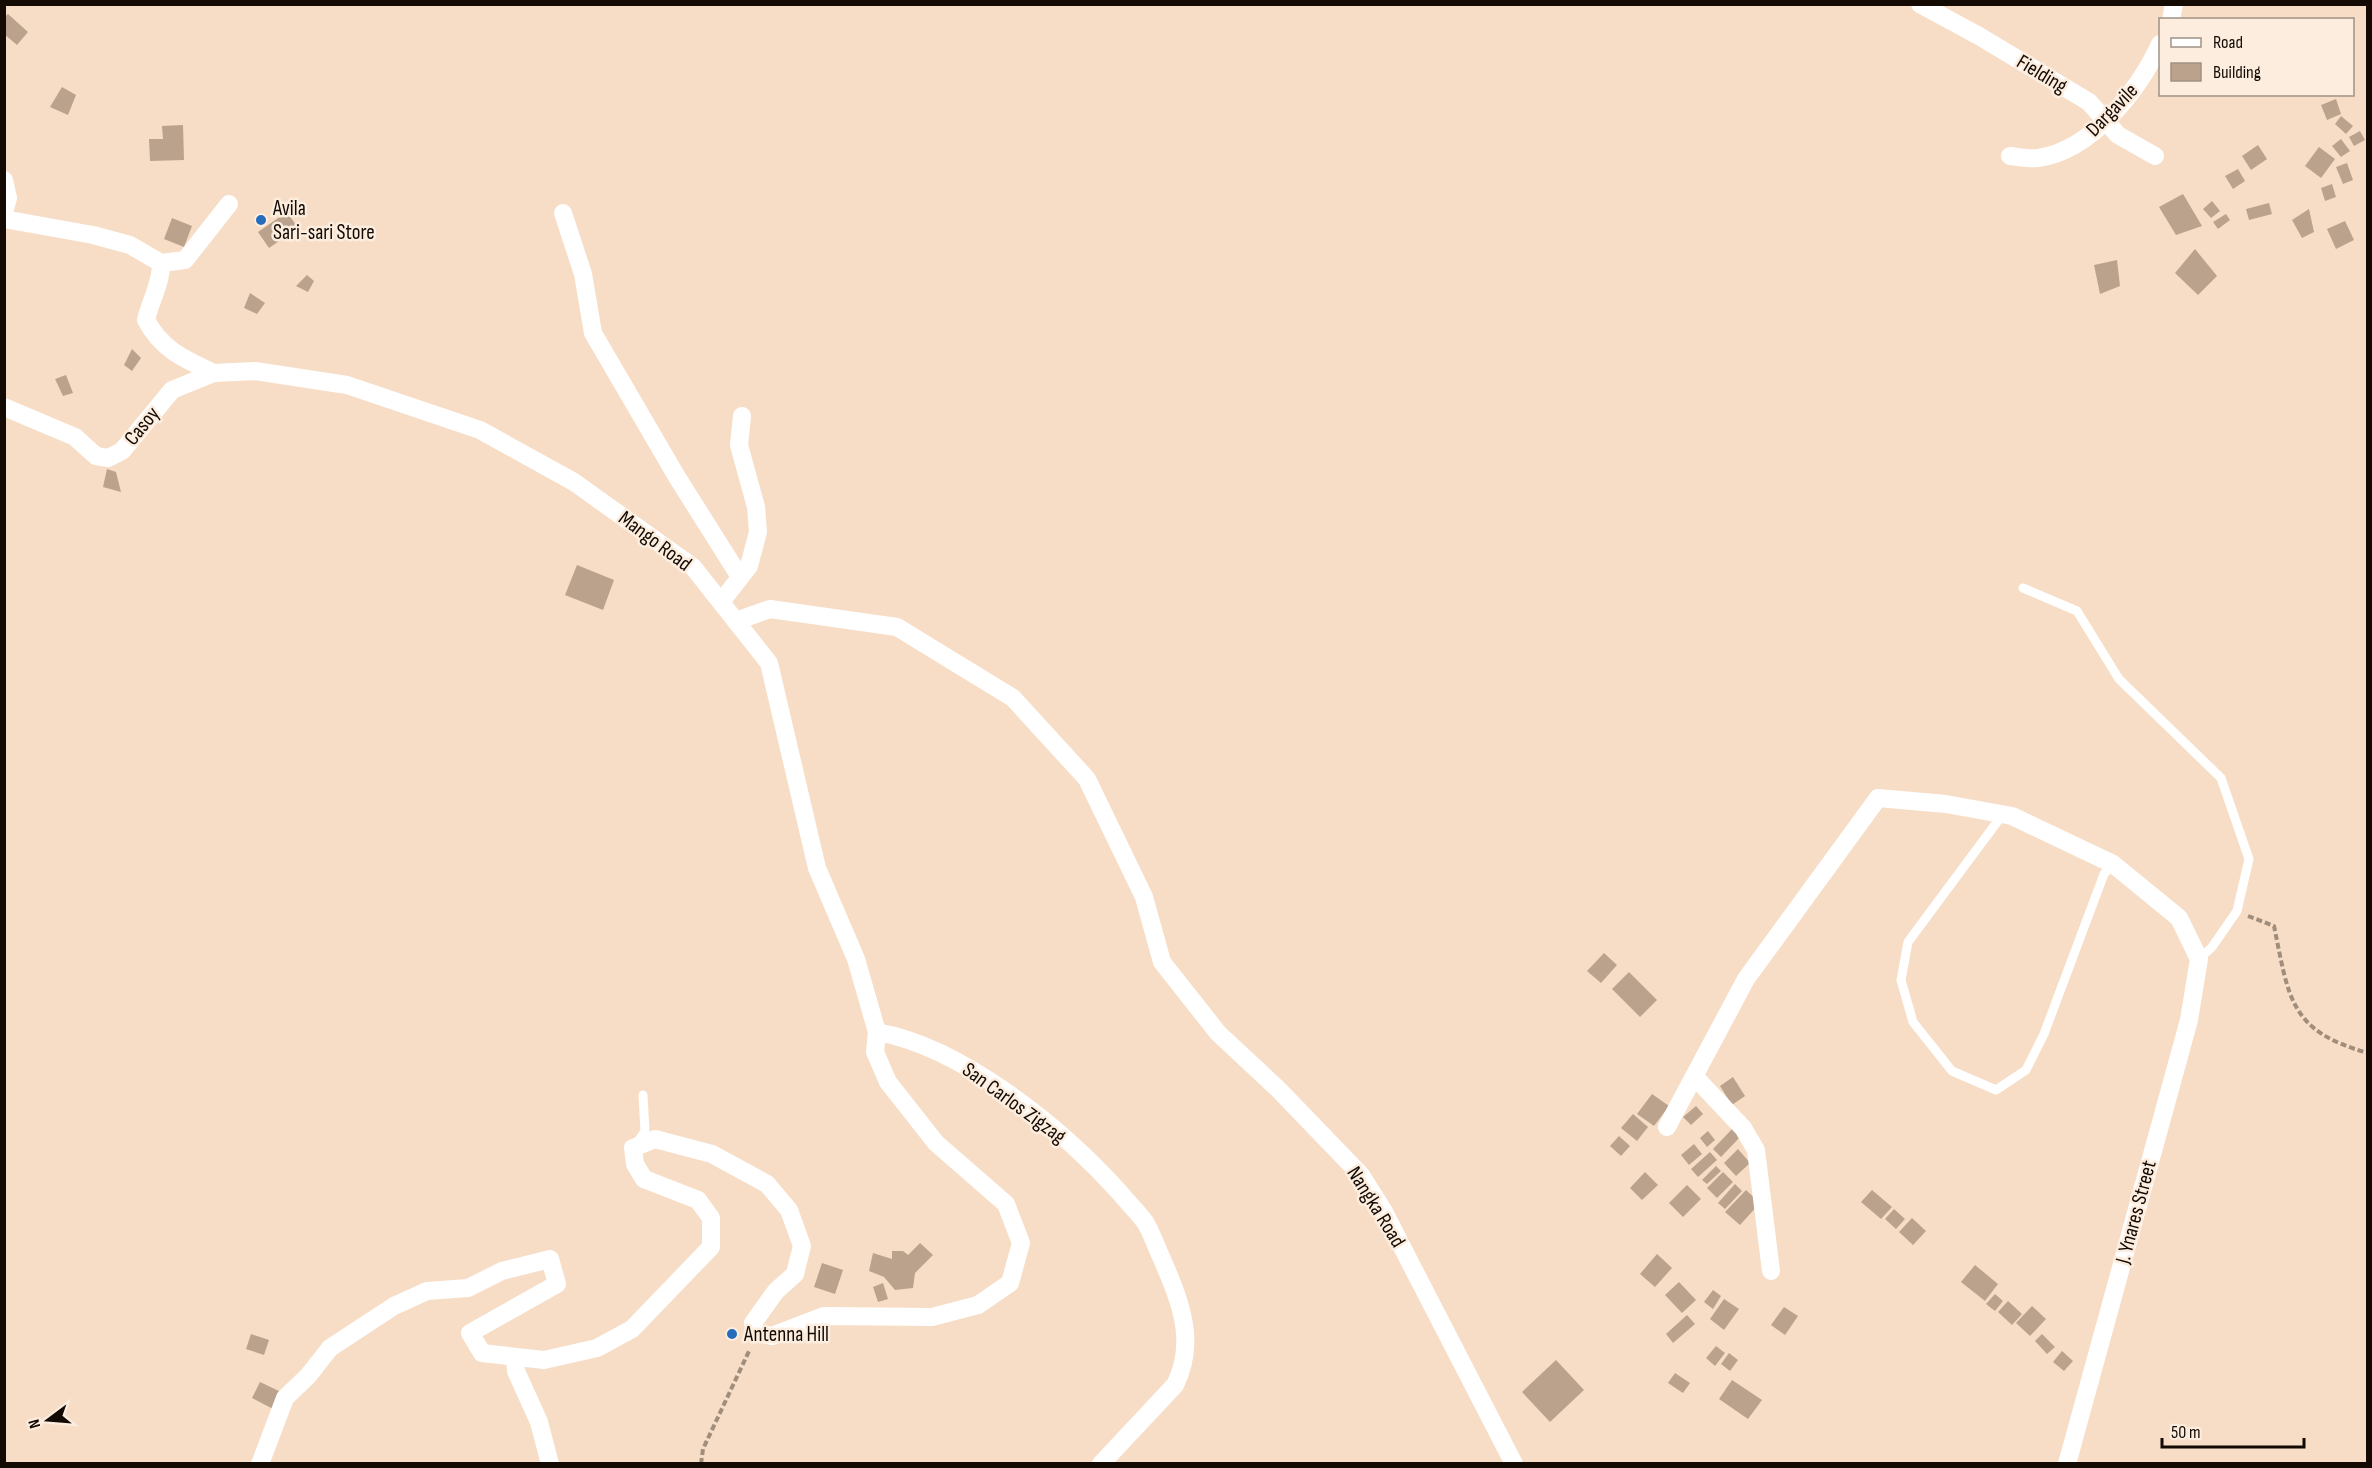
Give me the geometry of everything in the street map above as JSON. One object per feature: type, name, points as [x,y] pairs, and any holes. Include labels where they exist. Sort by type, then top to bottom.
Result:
[{"type":"street","name":"Fielding","points":[[1920,4],[1979,36],[2089,102],[2118,135],[2155,156]]},
{"type":"street","name":"Dargavile","points":[[2010,156],[2037,158],[2064,150],[2086,138],[2106,120],[2147,73],[2159,46]]},
{"type":"street","points":[[4,180],[8,198],[4,212]]},
{"type":"street","points":[[4,219],[130,244],[161,263],[185,260],[229,204]]},
{"type":"street","points":[[563,213],[583,274],[593,333],[676,477],[740,577]]},
{"type":"street","points":[[161,263],[162,272],[150,299],[146,320],[155,338],[168,349],[214,373]]},
{"type":"street","name":"Mango Road","points":[[214,373],[255,371],[347,385],[480,430],[574,482],[693,567],[769,663],[817,868],[856,959],[877,1032]]},
{"type":"street","name":"Casoy","points":[[4,407],[75,438],[96,456],[108,458],[122,451],[172,390],[214,373]]},
{"type":"street","points":[[721,602],[749,566],[758,532],[756,507],[739,445],[742,416]]},
{"type":"street","name":"Nangka Road","points":[[736,621],[770,609],[897,627],[1013,698],[1087,779],[1144,897],[1162,962],[1218,1033],[1278,1089],[1361,1175],[1383,1210],[1514,1464]]},
{"type":"street","points":[[1667,1127],[1746,979],[1878,798],[1946,804],[2012,816],[2113,864],[2179,918],[2199,959]]},
{"type":"street","name":"J. Ynares Street","points":[[2067,1464],[2188,1020],[2199,959]]},
{"type":"street","points":[[260,1464],[285,1398],[308,1376],[330,1348],[394,1306],[427,1291],[468,1288],[502,1271],[550,1258],[557,1284],[470,1333],[482,1353],[514,1359],[544,1360],[597,1348],[632,1329],[711,1247],[711,1218],[698,1200],[644,1179],[635,1164],[633,1148],[655,1139],[712,1154],[767,1184],[789,1210],[802,1246],[795,1274],[776,1291],[753,1323],[757,1333],[772,1336],[824,1316],[932,1317],[978,1305],[1010,1283],[1021,1243],[1006,1204],[936,1143],[888,1082],[875,1052],[877,1032]]},
{"type":"street","name":"San Carlos Zigzag","points":[[877,1032],[899,1036],[972,1068],[1062,1134],[1108,1180],[1145,1222],[1182,1304],[1185,1340],[1183,1370],[1175,1385],[1101,1464]]},
{"type":"street","points":[[1694,1076],[1743,1128],[1756,1150],[1771,1271]]},
{"type":"street","points":[[514,1359],[516,1371],[539,1422],[550,1464]]},
{"type":"lane","points":[[2023,588],[2077,611],[2119,679],[2221,778],[2249,859],[2237,911],[2212,947],[2199,959]]},
{"type":"lane","points":[[2003,814],[1908,942],[1901,980],[1913,1022],[1952,1071],[1996,1090],[2026,1070],[2044,1034],[2104,874],[2113,864]]},
{"type":"lane","points":[[633,1148],[645,1131],[642,1095]]},
{"type":"path","points":[[2237,911],[2274,926],[2287,990],[2305,1021],[2337,1044],[2367,1053]]},
{"type":"path","points":[[701,1464],[703,1449],[757,1333]]},
{"type":"building","points":[[8,14],[28,32],[17,45],[4,34],[4,17]]},
{"type":"building","points":[[62,87],[76,95],[68,115],[50,107]]},
{"type":"building","points":[[2336,99],[2341,114],[2327,120],[2321,105]]},
{"type":"building","points":[[2341,116],[2353,126],[2346,134],[2335,124]]},
{"type":"building","points":[[183,125],[184,160],[150,161],[149,139],[163,139],[162,126]]},
{"type":"building","points":[[2360,131],[2365,140],[2354,146],[2349,137]]},
{"type":"building","points":[[2341,139],[2350,151],[2341,157],[2332,146]]},
{"type":"building","points":[[2258,145],[2267,159],[2251,170],[2242,156]]},
{"type":"building","points":[[2319,147],[2335,159],[2321,178],[2305,166]]},
{"type":"building","points":[[2347,163],[2353,180],[2343,184],[2336,167]]},
{"type":"building","points":[[2238,169],[2245,181],[2233,189],[2225,176]]},
{"type":"building","points":[[2332,184],[2336,197],[2325,201],[2321,188]]},
{"type":"building","points":[[2183,194],[2202,226],[2176,235],[2159,207]]},
{"type":"building","points":[[2212,201],[2220,211],[2211,218],[2203,209]]},
{"type":"building","points":[[2269,203],[2272,214],[2249,220],[2246,209]]},
{"type":"building","points":[[2309,209],[2314,232],[2302,238],[2292,220]]},
{"type":"building","points":[[287,212],[298,228],[269,248],[258,232]]},
{"type":"building","points":[[2226,214],[2230,220],[2218,229],[2213,222]]},
{"type":"building","points":[[172,218],[192,226],[184,247],[164,239]]},
{"type":"building","points":[[2345,221],[2354,240],[2336,249],[2327,229]]},
{"type":"building","points":[[2195,249],[2217,276],[2198,295],[2175,273]]},
{"type":"building","points":[[2117,260],[2120,286],[2100,294],[2094,265]]},
{"type":"building","points":[[307,275],[314,281],[308,292],[296,286]]},
{"type":"building","points":[[250,293],[265,303],[257,314],[244,308]]},
{"type":"building","points":[[132,349],[141,358],[132,371],[124,365]]},
{"type":"building","points":[[66,375],[73,393],[63,396],[55,379]]},
{"type":"building","points":[[107,469],[116,472],[121,492],[103,487]]},
{"type":"building","points":[[577,565],[614,580],[603,610],[565,595]]},
{"type":"building","points":[[1604,953],[1617,965],[1601,983],[1587,971]]},
{"type":"building","points":[[1629,972],[1657,1000],[1640,1017],[1612,989]]},
{"type":"building","points":[[1733,1077],[1745,1096],[1732,1105],[1720,1086]]},
{"type":"building","points":[[1652,1094],[1669,1106],[1654,1126],[1637,1114]]},
{"type":"building","points":[[1696,1106],[1703,1114],[1691,1125],[1683,1117]]},
{"type":"building","points":[[1633,1114],[1648,1127],[1637,1141],[1621,1128]]},
{"type":"building","points":[[1733,1128],[1741,1136],[1721,1157],[1713,1149]]},
{"type":"building","points":[[1708,1131],[1715,1140],[1707,1147],[1700,1138]]},
{"type":"building","points":[[1619,1136],[1630,1146],[1621,1156],[1610,1146]]},
{"type":"building","points":[[1694,1144],[1702,1154],[1689,1165],[1681,1155]]},
{"type":"building","points":[[1738,1149],[1750,1163],[1736,1176],[1724,1163]]},
{"type":"building","points":[[1710,1152],[1717,1160],[1698,1177],[1691,1169]]},
{"type":"building","points":[[1716,1166],[1721,1171],[1707,1184],[1702,1180]]},
{"type":"building","points":[[1645,1172],[1658,1185],[1642,1200],[1630,1188]]},
{"type":"building","points":[[1723,1172],[1733,1182],[1717,1198],[1707,1188]]},
{"type":"building","points":[[1735,1184],[1742,1191],[1725,1209],[1718,1203]]},
{"type":"building","points":[[1687,1185],[1701,1199],[1683,1217],[1669,1203]]},
{"type":"building","points":[[1746,1190],[1760,1203],[1740,1225],[1725,1212]]},
{"type":"building","points":[[1872,1190],[1892,1207],[1881,1219],[1861,1202]]},
{"type":"building","points":[[1894,1209],[1905,1219],[1896,1229],[1885,1219]]},
{"type":"building","points":[[1912,1218],[1926,1231],[1913,1245],[1899,1232]]},
{"type":"building","points":[[920,1243],[933,1255],[915,1273],[913,1288],[895,1290],[884,1277],[869,1271],[873,1253],[892,1259],[892,1251],[903,1251],[908,1255]]},
{"type":"building","points":[[1657,1254],[1672,1268],[1655,1287],[1640,1274]]},
{"type":"building","points":[[822,1263],[843,1270],[835,1294],[814,1287]]},
{"type":"building","points":[[1975,1265],[1998,1284],[1985,1301],[1961,1282]]},
{"type":"building","points":[[1679,1282],[1696,1300],[1682,1313],[1665,1295]]},
{"type":"building","points":[[883,1283],[888,1299],[878,1302],[873,1287]]},
{"type":"building","points":[[1713,1290],[1721,1296],[1713,1309],[1704,1302]]},
{"type":"building","points":[[1995,1294],[2003,1301],[1995,1311],[1986,1304]]},
{"type":"building","points":[[1724,1299],[1739,1309],[1724,1330],[1710,1319]]},
{"type":"building","points":[[2008,1301],[2022,1314],[2012,1325],[1998,1312]]},
{"type":"building","points":[[2032,1306],[2046,1319],[2030,1336],[2016,1323]]},
{"type":"building","points":[[1784,1307],[1798,1316],[1785,1335],[1771,1325]]},
{"type":"building","points":[[1687,1315],[1695,1324],[1673,1343],[1666,1334]]},
{"type":"building","points":[[251,1334],[269,1340],[264,1355],[246,1349]]},
{"type":"building","points":[[2042,1334],[2055,1347],[2047,1354],[2035,1341]]},
{"type":"building","points":[[1716,1346],[1725,1353],[1715,1366],[1706,1358]]},
{"type":"building","points":[[2062,1351],[2073,1361],[2064,1371],[2053,1362]]},
{"type":"building","points":[[1729,1353],[1738,1360],[1730,1371],[1721,1364]]},
{"type":"building","points":[[1556,1360],[1584,1390],[1550,1422],[1522,1392]]},
{"type":"building","points":[[1675,1373],[1690,1383],[1683,1393],[1668,1383]]},
{"type":"building","points":[[1732,1380],[1762,1400],[1748,1419],[1719,1399]]},
{"type":"building","points":[[260,1382],[281,1392],[273,1409],[252,1398]]},
{"type":"place","name":"Avila Sari-sari Store","points":[[261,220]]},
{"type":"place","name":"Antenna Hill","points":[[732,1334]]}]
